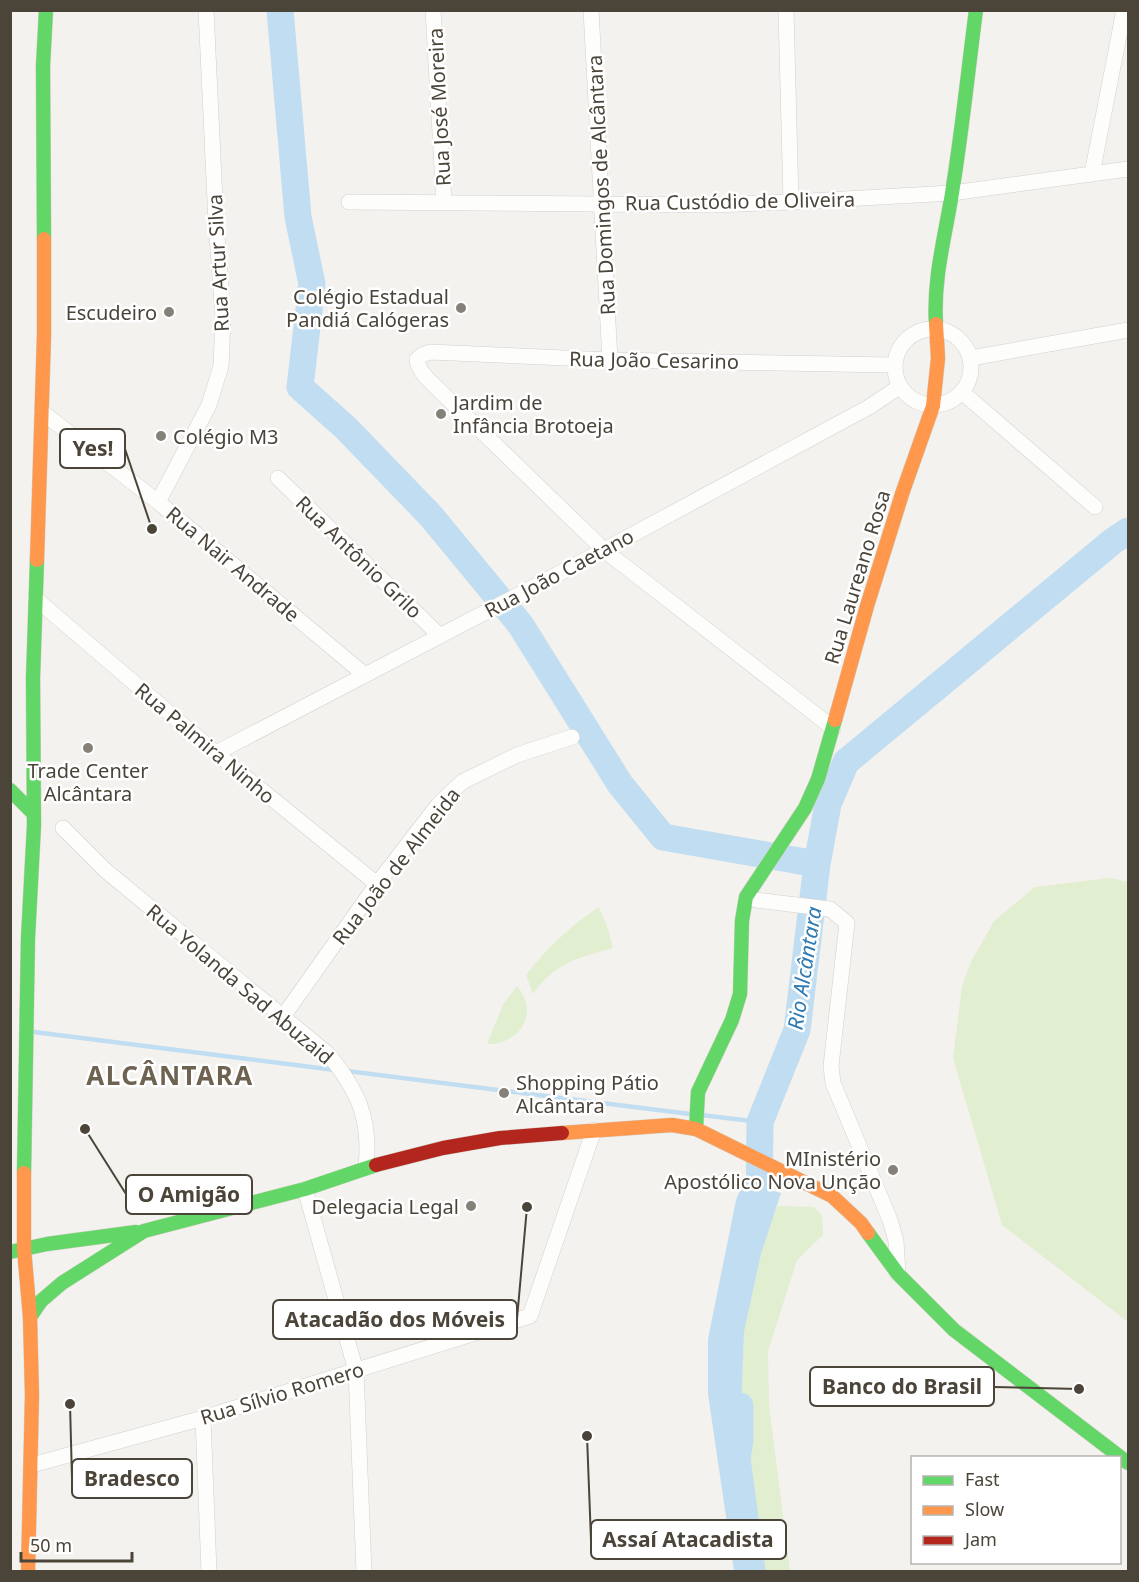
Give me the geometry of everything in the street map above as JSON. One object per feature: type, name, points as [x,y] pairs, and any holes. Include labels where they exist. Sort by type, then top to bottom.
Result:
[{"type":"main road","points":[[28,1572],[32,1465],[30,1317],[17,1250],[28,1020],[28,938],[34,814],[33,678],[44,335],[43,66],[46,10]]},
{"type":"main road","name":"Rua Laureano Rosa","points":[[696,1124],[696,1099],[702,1082],[728,1032],[740,995],[741,914],[746,897],[805,808],[818,779],[874,585],[933,405],[938,358],[934,300],[952,193],[976,10]]},
{"type":"main road","points":[[10,790],[34,814]]},
{"type":"main road","points":[[17,1250],[144,1231],[304,1189],[366,1167],[443,1148],[500,1138],[696,1124],[713,1136],[815,1186],[848,1210],[898,1274],[954,1330],[1119,1456]]},
{"type":"main road","points":[[30,1317],[41,1301],[62,1283],[144,1231]]},
{"type":"street","name":"Rua Artur Silva","points":[[158,502],[210,405],[221,366],[223,318],[206,10]]},
{"type":"street","name":"Rua José Moreira","points":[[433,10],[444,203]]},
{"type":"street","name":"Rua Domingos de Alcântara","points":[[591,10],[610,360]]},
{"type":"street","points":[[786,10],[791,202]]},
{"type":"street","points":[[1092,174],[1124,10]]},
{"type":"street","name":"Rua Custódio de Oliveira","points":[[349,202],[712,205],[791,202],[952,193],[1128,169]]},
{"type":"street","points":[[937,328],[953,334],[964,343],[971,358],[970,379],[962,393],[946,403],[925,405],[908,396],[899,387],[894,365],[897,351],[904,340],[916,332],[937,328]]},
{"type":"street","points":[[971,358],[1128,330]]},
{"type":"street","name":"Rua João Cesarino","points":[[604,550],[440,391],[422,372],[417,359],[430,352],[610,360],[894,365]]},
{"type":"street","name":"Rua João Caetano","points":[[216,753],[604,550],[869,406],[899,387]]},
{"type":"street","points":[[962,393],[1095,507]]},
{"type":"street","name":"Rua Nair Andrade","points":[[42,412],[158,502],[365,675]]},
{"type":"street","name":"Rua Antônio Grilo","points":[[278,478],[440,636]]},
{"type":"street","points":[[604,550],[833,728]]},
{"type":"street","name":"Rua Palmira Ninho","points":[[36,600],[216,753],[377,884]]},
{"type":"street","name":"Rua João de Almeida","points":[[282,1018],[377,884],[438,805],[462,782],[517,755],[572,737]]},
{"type":"street","name":"Rua Yolanda Sad Abuzaid","points":[[63,828],[105,870],[328,1054],[344,1073],[367,1126],[369,1143],[366,1167]]},
{"type":"street","points":[[756,900],[830,909],[847,923],[831,1065],[833,1083],[890,1220],[896,1240],[898,1274]]},
{"type":"street","name":"Rua Sílvio Romero","points":[[32,1465],[203,1418],[530,1316],[594,1130]]},
{"type":"street","points":[[304,1189],[356,1371],[364,1572]]},
{"type":"street","points":[[203,1418],[210,1572]]},
{"type":"green space","points":[[1110,878],[1128,882],[1128,1322],[1002,1225],[953,1058],[962,986],[971,962],[994,921],[1035,887]]},
{"type":"green space","points":[[599,907],[613,948],[588,955],[558,968],[533,994],[526,975],[560,938]]},
{"type":"green space","points":[[517,986],[524,996],[527,1007],[523,1026],[509,1039],[487,1044],[503,1005]]},
{"type":"green space","points":[[778,1206],[814,1207],[822,1215],[823,1235],[797,1260],[768,1351],[769,1405],[790,1571],[752,1572],[740,1440],[744,1332],[761,1254],[771,1219]]},
{"type":"water","points":[[743,1183],[781,1193],[761,1254],[744,1332],[740,1440],[737,1458],[752,1572],[734,1571],[708,1394],[708,1339],[736,1200]]},
{"type":"waterway","points":[[280,10],[298,217],[312,284],[300,387],[347,429],[430,515],[520,624],[620,784],[663,837],[817,864]]},
{"type":"waterway","name":"Rio Alcântara","points":[[756,1222],[759,1206],[760,1122],[797,1030],[817,864],[828,804],[846,762],[1128,531]]},
{"type":"waterway","points":[[34,1032],[335,1070]]},
{"type":"waterway","points":[[347,1071],[690,1114]]},
{"type":"waterway","points":[[701,1115],[760,1122]]},
{"type":"waterway","name":"Rio Alcântara","points":[[740,1406],[740,1440],[737,1458],[752,1572]]},
{"type":"traffic: fast","points":[[44,239],[43,66],[46,10]]},
{"type":"traffic: fast","points":[[936,324],[938,274],[956,170],[976,10]]},
{"type":"traffic: fast","points":[[24,1173],[28,938],[34,825],[33,678],[37,560]]},
{"type":"traffic: fast","points":[[696,1129],[698,1092],[732,1020],[740,994],[742,921],[746,897],[805,808],[818,779],[835,720]]},
{"type":"traffic: fast","points":[[10,790],[34,814]]},
{"type":"traffic: fast","points":[[30,1317],[41,1301],[62,1283],[144,1231],[305,1189],[376,1165]]},
{"type":"traffic: fast","points":[[10,1252],[47,1244],[136,1232]]},
{"type":"traffic: fast","points":[[868,1233],[898,1274],[954,1330],[1119,1456]]},
{"type":"traffic: fast","points":[[1121,1458],[1128,1463]]},
{"type":"traffic: slow","points":[[37,560],[44,335],[44,239]]},
{"type":"traffic: slow","points":[[835,720],[867,606],[903,491],[933,406],[938,358],[936,324]]},
{"type":"traffic: slow","points":[[562,1133],[672,1125],[696,1129],[832,1196],[861,1223],[868,1233]]},
{"type":"traffic: slow","points":[[24,1173],[24,1249],[30,1317],[32,1395],[28,1572]]},
{"type":"traffic: jam","points":[[376,1165],[443,1148],[500,1138],[562,1133]]},
{"type":"place","name":"Colégio Estadual Pandiá Calógeras","points":[[461,308]]},
{"type":"place","name":"Escudeiro","points":[[169,312]]},
{"type":"place","name":"Jardim de Infância Brotoeja","points":[[441,414]]},
{"type":"place","name":"Colégio M3","points":[[161,436]]},
{"type":"place","name":"Yes!","points":[[152,529]]},
{"type":"place","name":"Trade Center Alcântara","points":[[88,748]]},
{"type":"place","name":"Shopping Pátio Alcântara","points":[[504,1093]]},
{"type":"place","name":"O Amigão","points":[[85,1129]]},
{"type":"place","name":"MInistério Apostólico Nova Unção","points":[[893,1170]]},
{"type":"place","name":"Delegacia Legal","points":[[471,1206]]},
{"type":"place","name":"Atacadão dos Móveis","points":[[527,1207]]},
{"type":"place","name":"Banco do Brasil","points":[[1079,1389]]},
{"type":"place","name":"Bradesco","points":[[70,1404]]},
{"type":"place","name":"Assaí Atacadista","points":[[587,1436]]},
{"type":"district","name":"ALCÂNTARA","points":[[170,1075]]}]
